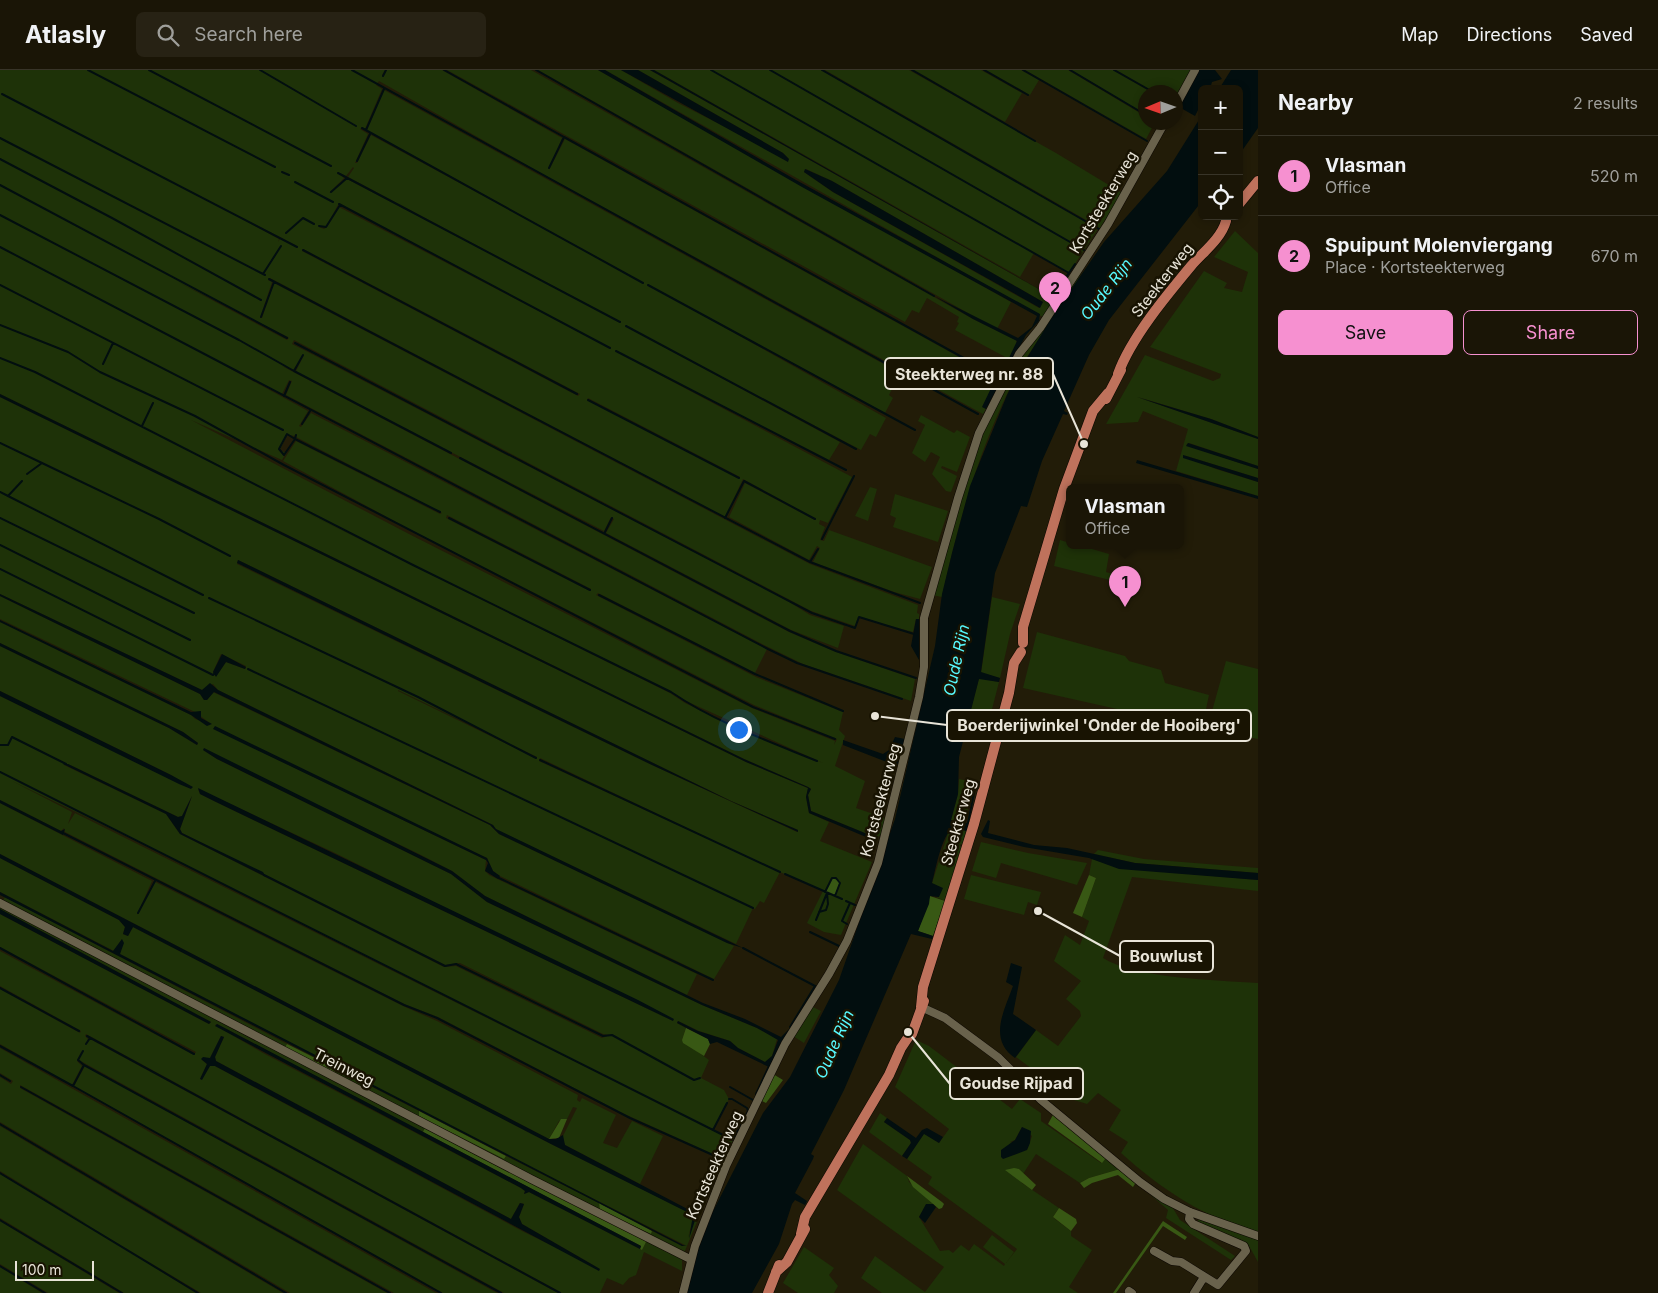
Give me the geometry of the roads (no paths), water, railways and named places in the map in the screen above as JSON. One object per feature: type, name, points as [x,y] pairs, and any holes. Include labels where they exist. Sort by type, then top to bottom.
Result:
[{"type":"main road","points":[[1243,200],[1258,181]]},
{"type":"main road","points":[[1243,200],[1258,187]]},
{"type":"main road","name":"Steekterweg","points":[[1067,484],[1098,404],[1108,393],[1118,374],[1126,364],[1137,338],[1212,241],[1220,226],[1227,220]]},
{"type":"main road","name":"Steekterweg","points":[[768,1293],[776,1272],[787,1262],[801,1234],[806,1217],[913,1030],[922,1007],[928,990],[929,973],[974,824],[1014,663],[1022,647],[1023,627],[1066,486]]},
{"type":"street","points":[[1183,92],[1195,70]]},
{"type":"street","name":"Kortsteekterweg","points":[[683,1293],[690,1259],[726,1166],[785,1044],[829,974],[847,941],[875,871],[919,697],[924,667],[924,618],[955,507],[979,433],[1019,354],[1040,328],[1108,224],[1161,130]]},
{"type":"street","name":"Treinweg","points":[[0,903],[522,1175],[690,1259]]},
{"type":"street","points":[[922,1007],[945,1018],[998,1058],[1041,1100],[1140,1182],[1164,1199],[1190,1212],[1258,1236]]},
{"type":"street","points":[[1154,1250],[1172,1261],[1181,1262],[1218,1285],[1246,1251],[1244,1246],[1193,1224],[1189,1219],[1190,1212]]},
{"type":"street","points":[[1194,1293],[1204,1277]]},
{"type":"water","points":[[598,70],[605,70],[796,180],[1040,314],[1039,321],[1026,335],[986,409],[982,407],[993,384],[981,376],[979,368],[983,367],[982,374],[998,381],[1017,341],[973,319],[934,296],[1018,338],[1032,327],[1037,316],[802,187]]},
{"type":"water","points":[[621,70],[638,70],[783,153],[789,159],[788,162]]},
{"type":"water","points":[[650,70],[654,70],[1053,297]]},
{"type":"water","points":[[1199,70],[1215,70],[1222,79],[1212,82],[1211,85],[1198,85],[1198,110],[1195,116],[1183,109],[1183,100]]},
{"type":"water","points":[[1231,70],[1258,70],[1258,128],[1243,149],[1243,85],[1222,85]]},
{"type":"water","name":"Oude Rijn","points":[[1198,121],[1198,206],[1109,320],[1089,355],[1064,411],[1068,413],[1067,415],[1063,414],[1042,461],[1027,507],[1021,506],[995,573],[981,672],[1000,678],[999,682],[979,679],[959,757],[958,794],[951,820],[967,823],[975,783],[977,783],[967,832],[957,826],[952,829],[947,834],[938,860],[932,883],[943,888],[939,897],[930,896],[929,904],[918,931],[933,936],[932,939],[911,934],[844,1090],[811,1154],[814,1156],[813,1159],[795,1193],[807,1201],[805,1205],[795,1200],[792,1204],[779,1244],[752,1293],[686,1293],[704,1229],[763,1113],[790,1077],[839,980],[895,819],[935,646],[942,594],[970,486],[1007,395],[1054,311],[1056,311],[1104,242],[1167,171]]},
{"type":"water","points":[[805,169],[832,181],[1043,302],[1040,308],[833,192],[804,172]]},
{"type":"water","points":[[0,394],[744,759],[808,787],[811,789],[808,795],[811,811],[877,838],[866,837],[809,813],[806,797],[808,788],[746,762],[0,397]]},
{"type":"water","points":[[1137,397],[1211,419],[1258,437],[1258,439]]},
{"type":"water","points":[[1188,443],[1258,466],[1258,469],[1186,446]]},
{"type":"water","points":[[1183,455],[1258,478],[1258,482],[1183,458]]},
{"type":"water","points":[[1137,460],[1258,496],[1258,499],[1136,463]]},
{"type":"water","points":[[238,560],[731,801],[798,830],[798,832],[652,765],[237,563]]},
{"type":"water","points":[[0,594],[202,690],[210,683],[218,690],[493,825],[496,829],[743,948],[727,943],[499,834],[490,825],[214,692],[207,700],[204,700],[200,694],[0,596]]},
{"type":"water","points":[[916,619],[919,619],[919,660],[911,646]]},
{"type":"water","points":[[0,620],[191,712],[201,711],[201,718],[212,724],[207,726],[191,715],[0,622]]},
{"type":"water","points":[[0,643],[183,732],[198,743],[197,745],[169,728],[0,646]]},
{"type":"water","points":[[222,654],[246,667],[245,669],[226,662],[216,677],[213,672]]},
{"type":"water","points":[[0,691],[193,787],[191,789],[179,784],[0,696]]},
{"type":"water","points":[[215,726],[487,858],[493,871],[500,876],[498,879],[485,871],[488,863],[486,860],[213,729]]},
{"type":"water","points":[[895,737],[905,739],[897,766],[843,745],[843,740],[883,754],[889,750]]},
{"type":"water","points":[[204,748],[452,871],[485,896],[703,1003],[745,1019],[781,1037],[791,1027],[769,1067],[717,1042],[710,1044],[708,1039],[677,1023],[678,1021],[698,1031],[730,1041],[738,1048],[765,1062],[772,1056],[778,1040],[757,1028],[702,1005],[487,902],[451,874],[217,759],[203,750]]},
{"type":"water","points":[[63,764],[68,764],[178,817],[182,816],[192,796],[180,829],[182,833],[263,872],[266,877],[180,834],[166,814]]},
{"type":"water","points":[[198,788],[674,1019],[673,1021],[214,801],[200,794]]},
{"type":"water","points":[[0,800],[61,831],[65,829],[63,835],[0,803]]},
{"type":"water","points":[[988,820],[990,821],[988,833],[1034,845],[1067,848],[1135,863],[1258,873],[1258,880],[1119,869],[1089,858],[1024,847],[983,837],[981,834]]},
{"type":"water","points":[[0,854],[549,1139],[556,1139],[563,1135],[565,1145],[697,1214],[689,1239],[693,1215],[551,1144],[133,927],[128,936],[123,934],[125,927],[119,920],[0,858]]},
{"type":"water","points":[[0,892],[113,951],[122,939],[124,943],[120,954],[683,1245],[687,1245],[682,1246],[0,895]]},
{"type":"water","points":[[0,909],[211,1022],[209,1024],[0,914]]},
{"type":"water","points":[[1011,963],[1022,967],[1013,1014],[1036,1030],[1015,1058],[1002,1042],[1000,1033],[1000,1024],[1013,986],[1006,982]]},
{"type":"water","points":[[217,1024],[641,1246],[640,1249],[529,1192],[524,1194],[525,1191],[521,1188],[215,1026]]},
{"type":"water","points":[[221,1036],[224,1037],[215,1057],[216,1061],[511,1219],[520,1203],[524,1204],[519,1217],[522,1224],[600,1269],[599,1271],[215,1066],[210,1066],[202,1080],[200,1079],[207,1064],[201,1059],[203,1057],[210,1058]]},
{"type":"water","points":[[887,1118],[916,1138],[922,1130],[927,1128],[943,1137],[939,1143],[924,1134],[907,1159],[902,1156],[911,1143],[910,1140],[884,1122]]},
{"type":"water","points":[[1022,1127],[1031,1131],[1027,1150],[1003,1159],[1001,1157],[1001,1150],[1015,1140]]},
{"type":"water","points":[[926,1204],[933,1204],[936,1207],[925,1223],[919,1217]]},
{"type":"waterway","points":[[88,70],[275,167]]},
{"type":"waterway","points":[[149,70],[331,166]]},
{"type":"waterway","points":[[260,70],[356,126]]},
{"type":"waterway","points":[[352,70],[978,414]]},
{"type":"waterway","points":[[383,76],[386,70]]},
{"type":"waterway","points":[[444,70],[564,137]]},
{"type":"waterway","points":[[536,70],[934,296]]},
{"type":"waterway","points":[[711,70],[1069,273]]},
{"type":"waterway","points":[[770,70],[1084,250]]},
{"type":"waterway","points":[[822,70],[1099,229]]},
{"type":"waterway","points":[[912,70],[1035,141]]},
{"type":"waterway","points":[[984,70],[1028,95]]},
{"type":"waterway","points":[[1023,70],[1147,141]]},
{"type":"waterway","points":[[1070,70],[1138,110]]},
{"type":"waterway","points":[[1114,70],[1141,85]]},
{"type":"waterway","points":[[366,130],[384,89]]},
{"type":"waterway","points":[[2,94],[297,247]]},
{"type":"waterway","points":[[362,128],[643,283]]},
{"type":"waterway","points":[[357,161],[370,134]]},
{"type":"waterway","points":[[549,168],[564,137],[980,367]]},
{"type":"waterway","points":[[0,138],[265,275]]},
{"type":"waterway","points":[[0,159],[261,300]]},
{"type":"waterway","points":[[282,172],[289,175]]},
{"type":"waterway","points":[[338,173],[620,322]]},
{"type":"waterway","points":[[331,192],[347,178]]},
{"type":"waterway","points":[[295,182],[333,202]]},
{"type":"waterway","points":[[0,185],[287,338]]},
{"type":"waterway","points":[[339,204],[610,348]]},
{"type":"waterway","points":[[319,226],[326,227],[340,205]]},
{"type":"waterway","points":[[0,215],[239,340],[294,371],[303,355]]},
{"type":"waterway","points":[[286,233],[303,218],[314,224]]},
{"type":"waterway","points":[[263,274],[281,246]]},
{"type":"waterway","points":[[0,247],[768,649],[797,663],[902,699]]},
{"type":"waterway","points":[[303,250],[577,394]]},
{"type":"waterway","points":[[1058,289],[1075,264]]},
{"type":"waterway","points":[[269,279],[810,562],[920,603]]},
{"type":"waterway","points":[[261,317],[274,282]]},
{"type":"waterway","points":[[0,285],[283,430]]},
{"type":"waterway","points":[[648,285],[915,430]]},
{"type":"waterway","points":[[0,325],[68,352],[100,372],[195,416],[284,465],[753,707],[835,739]]},
{"type":"waterway","points":[[626,326],[856,449]]},
{"type":"waterway","points":[[103,364],[113,343]]},
{"type":"waterway","points":[[295,343],[812,613],[855,628],[859,617],[914,634]]},
{"type":"waterway","points":[[616,351],[846,470]]},
{"type":"waterway","points":[[0,358],[35,372],[413,565],[671,692],[705,713],[817,761]]},
{"type":"waterway","points":[[294,371],[451,453]]},
{"type":"waterway","points":[[284,396],[290,382]]},
{"type":"waterway","points":[[588,400],[739,478]]},
{"type":"waterway","points":[[142,426],[153,403]]},
{"type":"waterway","points":[[302,424],[310,411]]},
{"type":"waterway","points":[[296,435],[295,439],[287,434],[279,449],[284,455],[295,439],[440,512]]},
{"type":"waterway","points":[[0,443],[42,463],[27,474]]},
{"type":"waterway","points":[[460,458],[790,631],[836,651],[916,678]]},
{"type":"waterway","points":[[42,463],[159,519],[230,556]]},
{"type":"waterway","points":[[822,539],[854,476]]},
{"type":"waterway","points":[[0,492],[8,496],[22,481]]},
{"type":"waterway","points":[[725,518],[744,481],[815,519]]},
{"type":"waterway","points":[[8,496],[203,595]]},
{"type":"waterway","points":[[0,518],[194,613]]},
{"type":"waterway","points":[[449,518],[590,590]]},
{"type":"waterway","points":[[605,532],[612,518]]},
{"type":"waterway","points":[[0,545],[190,640]]},
{"type":"waterway","points":[[810,562],[818,549]]},
{"type":"waterway","points":[[0,569],[213,675],[215,673]]},
{"type":"waterway","points":[[599,595],[755,674],[843,711]]},
{"type":"waterway","points":[[209,598],[418,697],[536,758]]},
{"type":"waterway","points":[[248,669],[753,908]]},
{"type":"waterway","points":[[0,745],[8,745],[12,737],[66,764]]},
{"type":"waterway","points":[[540,760],[780,872]]},
{"type":"waterway","points":[[0,772],[733,1140],[748,1111],[747,1108],[729,1099]]},
{"type":"waterway","points":[[63,833],[404,1005],[437,1018],[630,1118],[724,1160]]},
{"type":"waterway","points":[[785,874],[842,899]]},
{"type":"waterway","points":[[264,875],[445,966],[456,964],[603,1036],[612,1035],[694,1080],[700,1078]]},
{"type":"waterway","points":[[499,878],[713,980]]},
{"type":"waterway","points":[[825,892],[832,878],[836,878],[840,883],[835,896]]},
{"type":"waterway","points":[[138,913],[155,881]]},
{"type":"waterway","points":[[819,912],[826,910],[828,904],[827,893]]},
{"type":"waterway","points":[[816,920],[827,893]]},
{"type":"waterway","points":[[846,901],[855,905]]},
{"type":"waterway","points":[[847,924],[842,921],[850,903]]},
{"type":"waterway","points":[[810,932],[839,946]]},
{"type":"waterway","points":[[0,948],[194,1054]]},
{"type":"waterway","points":[[743,948],[815,986],[790,1027]]},
{"type":"waterway","points":[[0,988],[79,1031]]},
{"type":"waterway","points":[[87,1036],[560,1293]]},
{"type":"waterway","points":[[86,1044],[90,1038]]},
{"type":"waterway","points":[[0,1046],[73,1086],[84,1065],[78,1060],[83,1051]]},
{"type":"waterway","points":[[84,1065],[501,1293]]},
{"type":"waterway","points":[[756,1094],[769,1066]]},
{"type":"waterway","points":[[0,1075],[10,1081]]},
{"type":"waterway","points":[[73,1086],[441,1293]]},
{"type":"waterway","points":[[21,1087],[390,1293]]},
{"type":"waterway","points":[[730,1087],[753,1100]]},
{"type":"waterway","points":[[713,1130],[727,1103]]},
{"type":"waterway","points":[[0,1124],[286,1293]]},
{"type":"waterway","points":[[0,1173],[198,1293]]},
{"type":"waterway","points":[[0,1220],[122,1293]]},
{"type":"waterway","points":[[0,1266],[45,1293]]},
{"type":"place","name":"Spuipunt Molenviergang","points":[[1055,313]]},
{"type":"place","name":"Steekterweg nr. 88","points":[[1084,444]]},
{"type":"place","name":"Vlasman","points":[[1125,607]]},
{"type":"place","name":"Boerderijwinkel 'Onder de Hooiberg'","points":[[875,716]]},
{"type":"place","name":"Bouwlust","points":[[1038,911]]},
{"type":"place","name":"Goudse Rijpad","points":[[908,1032]]}]
